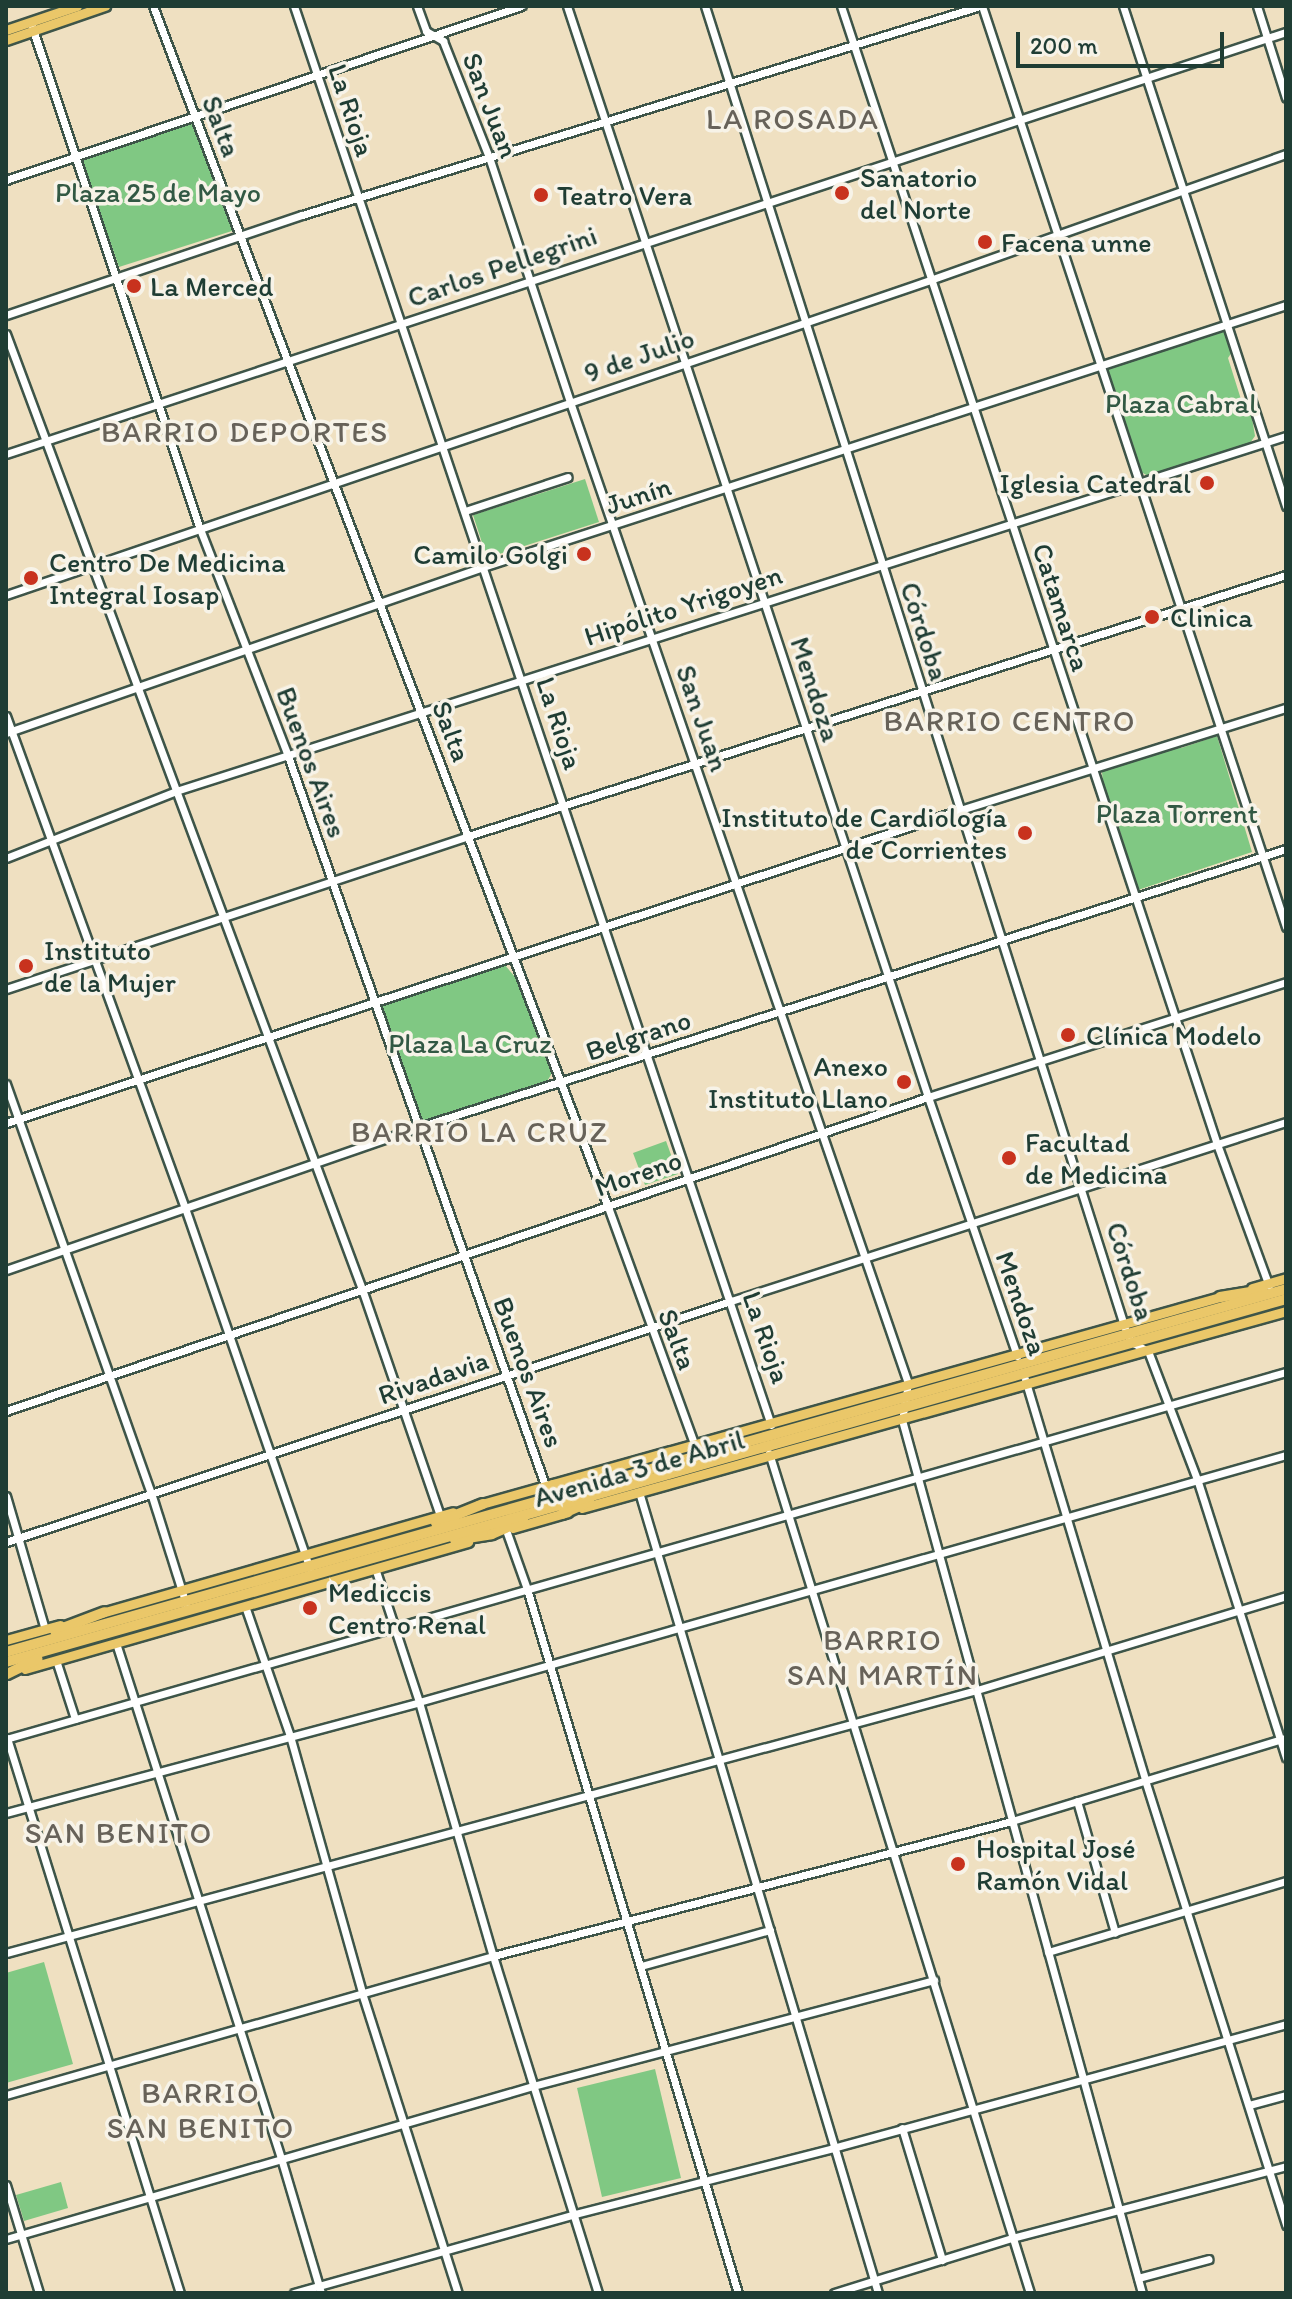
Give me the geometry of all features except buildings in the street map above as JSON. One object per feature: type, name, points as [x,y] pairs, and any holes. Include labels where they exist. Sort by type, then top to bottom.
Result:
[{"type":"highway","points":[[1220,1297],[1265,1289],[1284,1299]]},
{"type":"highway","name":"Avenida 3 de Abril","points":[[660,1470],[701,1464],[770,1439],[1022,1369],[1128,1334],[1284,1299]]},
{"type":"highway","points":[[553,1502],[573,1484],[660,1470]]},
{"type":"highway","points":[[366,1554],[445,1531],[492,1534],[553,1502],[660,1470]]},
{"type":"highway","name":"Avenida 3 de Abril","points":[[445,1531],[553,1502]]},
{"type":"highway","points":[[366,1554],[445,1531],[483,1504]]},
{"type":"highway","name":"Avenida 3 de Abril","points":[[6,1651],[312,1575],[366,1554]]},
{"type":"highway","name":"Avenida 3 de Abril","points":[[6,1662],[186,1606]]},
{"type":"highway","points":[[6,1651],[105,1612]]},
{"type":"highway","points":[[6,1674],[28,1662],[114,1630]]},
{"type":"main road","points":[[6,40],[77,6]]},
{"type":"main road","points":[[6,30],[105,6]]},
{"type":"main road","name":"Avenida 3 de Abril","points":[[483,1504],[553,1502],[639,1492],[701,1464],[768,1457],[902,1420],[1022,1369],[1128,1334],[1220,1297],[1286,1278]]},
{"type":"main road","name":"Avenida 3 de Abril","points":[[492,1534],[506,1530],[553,1502],[695,1443],[908,1383],[1148,1351],[1284,1299]]},
{"type":"main road","name":"Avenida 3 de Abril","points":[[6,1674],[116,1643],[186,1606],[306,1554],[445,1531]]},
{"type":"main road","name":"Avenida 3 de Abril","points":[[6,1640],[105,1612],[186,1606],[245,1606],[312,1575],[375,1568],[445,1531]]},
{"type":"street","name":"Salta","points":[[153,6],[608,1207],[701,1464]]},
{"type":"street","name":"La Rioja","points":[[294,6],[772,1421],[768,1457]]},
{"type":"street","name":"San Juan","points":[[417,6],[426,31],[443,41],[489,157],[570,402],[908,1383]]},
{"type":"street","points":[[6,180],[521,6]]},
{"type":"street","name":"Mendoza","points":[[567,6],[928,1097],[1022,1369],[1145,1780],[1286,2225]]},
{"type":"street","name":"Córdoba","points":[[705,6],[880,564],[1128,1334],[1148,1351]]},
{"type":"street","name":"Catamarca","points":[[841,6],[1217,1144],[1267,1284],[1284,1299]]},
{"type":"street","points":[[6,315],[358,198],[981,6],[1286,927]]},
{"type":"street","points":[[1123,6],[1143,78],[1286,506]]},
{"type":"street","points":[[1257,6],[1286,98]]},
{"type":"street","name":"Buenos Aires","points":[[32,26],[200,529],[288,756],[553,1502]]},
{"type":"street","name":"Carlos Pellegrini","points":[[6,454],[1286,32]]},
{"type":"street","name":"9 de Julio","points":[[6,595],[930,280],[1286,154]]},
{"type":"street","name":"Junín","points":[[9,732],[483,567],[1286,305]]},
{"type":"street","points":[[6,334],[362,1289],[445,1531]]},
{"type":"street","name":"Hipólito Yrigoyen","points":[[6,858],[176,791],[1011,521],[1286,436]]},
{"type":"street","points":[[465,511],[568,477]]},
{"type":"street","points":[[6,989],[805,727],[1286,575]]},
{"type":"street","points":[[6,1123],[960,810],[1286,708]]},
{"type":"street","points":[[6,716],[9,732],[52,838],[185,1208],[312,1575]]},
{"type":"street","name":"Belgrano","points":[[6,1270],[419,1127],[649,1055],[888,974],[1286,849]]},
{"type":"street","name":"Moreno","points":[[6,1411],[928,1097],[1286,982]]},
{"type":"street","points":[[6,1084],[151,1493],[186,1606]]},
{"type":"street","name":"Rivadavia","points":[[6,1542],[650,1327],[866,1260],[1286,1122]]},
{"type":"street","points":[[1148,1351],[1198,1482],[1283,1738],[1286,1757]]},
{"type":"street","points":[[180,2293],[6,1738],[1286,1372]]},
{"type":"street","points":[[908,1383],[902,1420],[1142,2293]]},
{"type":"street","points":[[6,1813],[419,1702],[1286,1455]]},
{"type":"street","points":[[768,1457],[975,2108],[1030,2293]]},
{"type":"street","points":[[639,1492],[878,2293]]},
{"type":"street","points":[[6,1496],[45,1629]]},
{"type":"street","points":[[506,1530],[527,1589],[738,2293]]},
{"type":"street","points":[[375,1568],[419,1702],[493,1956],[598,2293]]},
{"type":"street","points":[[6,1953],[977,1690],[1286,1596]]},
{"type":"street","points":[[245,1606],[290,1736],[362,1993],[458,2293]]},
{"type":"street","points":[[116,1643],[159,1771],[320,2290]]},
{"type":"street","points":[[56,1660],[75,1719]]},
{"type":"street","points":[[6,2095],[493,1956],[1012,1821],[1283,1738]]},
{"type":"street","points":[[1077,1801],[1115,1933]]},
{"type":"street","points":[[1048,1952],[1188,1913],[1286,1881]]},
{"type":"street","points":[[641,1966],[770,1930]]},
{"type":"street","points":[[6,2239],[533,2086],[934,1980]]},
{"type":"street","points":[[294,2293],[320,2290],[445,2249],[833,2148],[1286,2024]]},
{"type":"street","points":[[1249,2105],[1286,2095]]},
{"type":"street","points":[[902,2128],[942,2260]]},
{"type":"street","points":[[834,2293],[1012,2238],[1286,2166]]},
{"type":"street","points":[[6,2185],[39,2293]]},
{"type":"street","points":[[1138,2278],[1209,2259]]},
{"type":"green space","name":"Plaza 25 de Mayo","points":[[193,118],[235,230],[119,267],[81,158]]},
{"type":"green space","name":"Plaza Cabral","points":[[1224,326],[1232,352],[1228,358],[1244,409],[1251,412],[1255,436],[1250,443],[1148,476],[1136,469],[1132,457],[1136,453],[1115,391],[1111,392],[1102,366]]},
{"type":"green space","points":[[585,479],[599,522],[487,558],[473,515]]},
{"type":"green space","name":"Plaza Torrent","points":[[1217,736],[1252,852],[1138,890],[1116,818],[1109,810],[1104,795],[1102,772],[1124,762],[1156,755],[1163,749],[1181,748]]},
{"type":"green space","name":"Plaza La Cruz","points":[[504,964],[521,984],[552,1073],[545,1085],[428,1124],[418,1119],[380,1010],[386,1001]]},
{"type":"green space","points":[[666,1141],[678,1174],[645,1185],[633,1153]]},
{"type":"green space","points":[[44,1962],[73,2064],[6,2083],[6,1973]]},
{"type":"green space","points":[[655,2069],[681,2178],[602,2197],[577,2088]]},
{"type":"green space","points":[[61,2182],[68,2208],[24,2221],[16,2195]]},
{"type":"place","name":"Sanatorio del Norte","points":[[842,193]]},
{"type":"place","name":"Teatro Vera","points":[[541,195]]},
{"type":"place","name":"Facena unne","points":[[985,242]]},
{"type":"place","name":"La Merced","points":[[134,286]]},
{"type":"place","name":"Iglesia Catedral","points":[[1207,483]]},
{"type":"place","name":"Camilo Golgi","points":[[584,554]]},
{"type":"place","name":"Centro De Medicina Integral Iosap","points":[[31,578]]},
{"type":"place","name":"Clinica","points":[[1152,617]]},
{"type":"place","name":"Instituto de Cardiología de Corrientes","points":[[1025,833]]},
{"type":"place","name":"Instituto de la Mujer","points":[[26,966]]},
{"type":"place","name":"Clínica Modelo","points":[[1068,1035]]},
{"type":"place","name":"Anexo Instituto Llano","points":[[904,1082]]},
{"type":"place","name":"Facultad de Medicina","points":[[1009,1158]]},
{"type":"place","name":"Mediccis Centro Renal","points":[[310,1608]]},
{"type":"place","name":"Hospital José Ramón Vidal","points":[[958,1864]]},
{"type":"district","name":"LA ROSADA","points":[[793,119]]},
{"type":"district","name":"BARRIO DEPORTES","points":[[245,432]]},
{"type":"district","name":"BARRIO CENTRO","points":[[1010,721]]},
{"type":"district","name":"BARRIO LA CRUZ","points":[[480,1132]]},
{"type":"district","name":"BARRIO SAN MARTÍN","points":[[883,1657]]},
{"type":"district","name":"SAN BENITO","points":[[119,1833]]},
{"type":"district","name":"BARRIO SAN BENITO","points":[[201,2110]]}]
